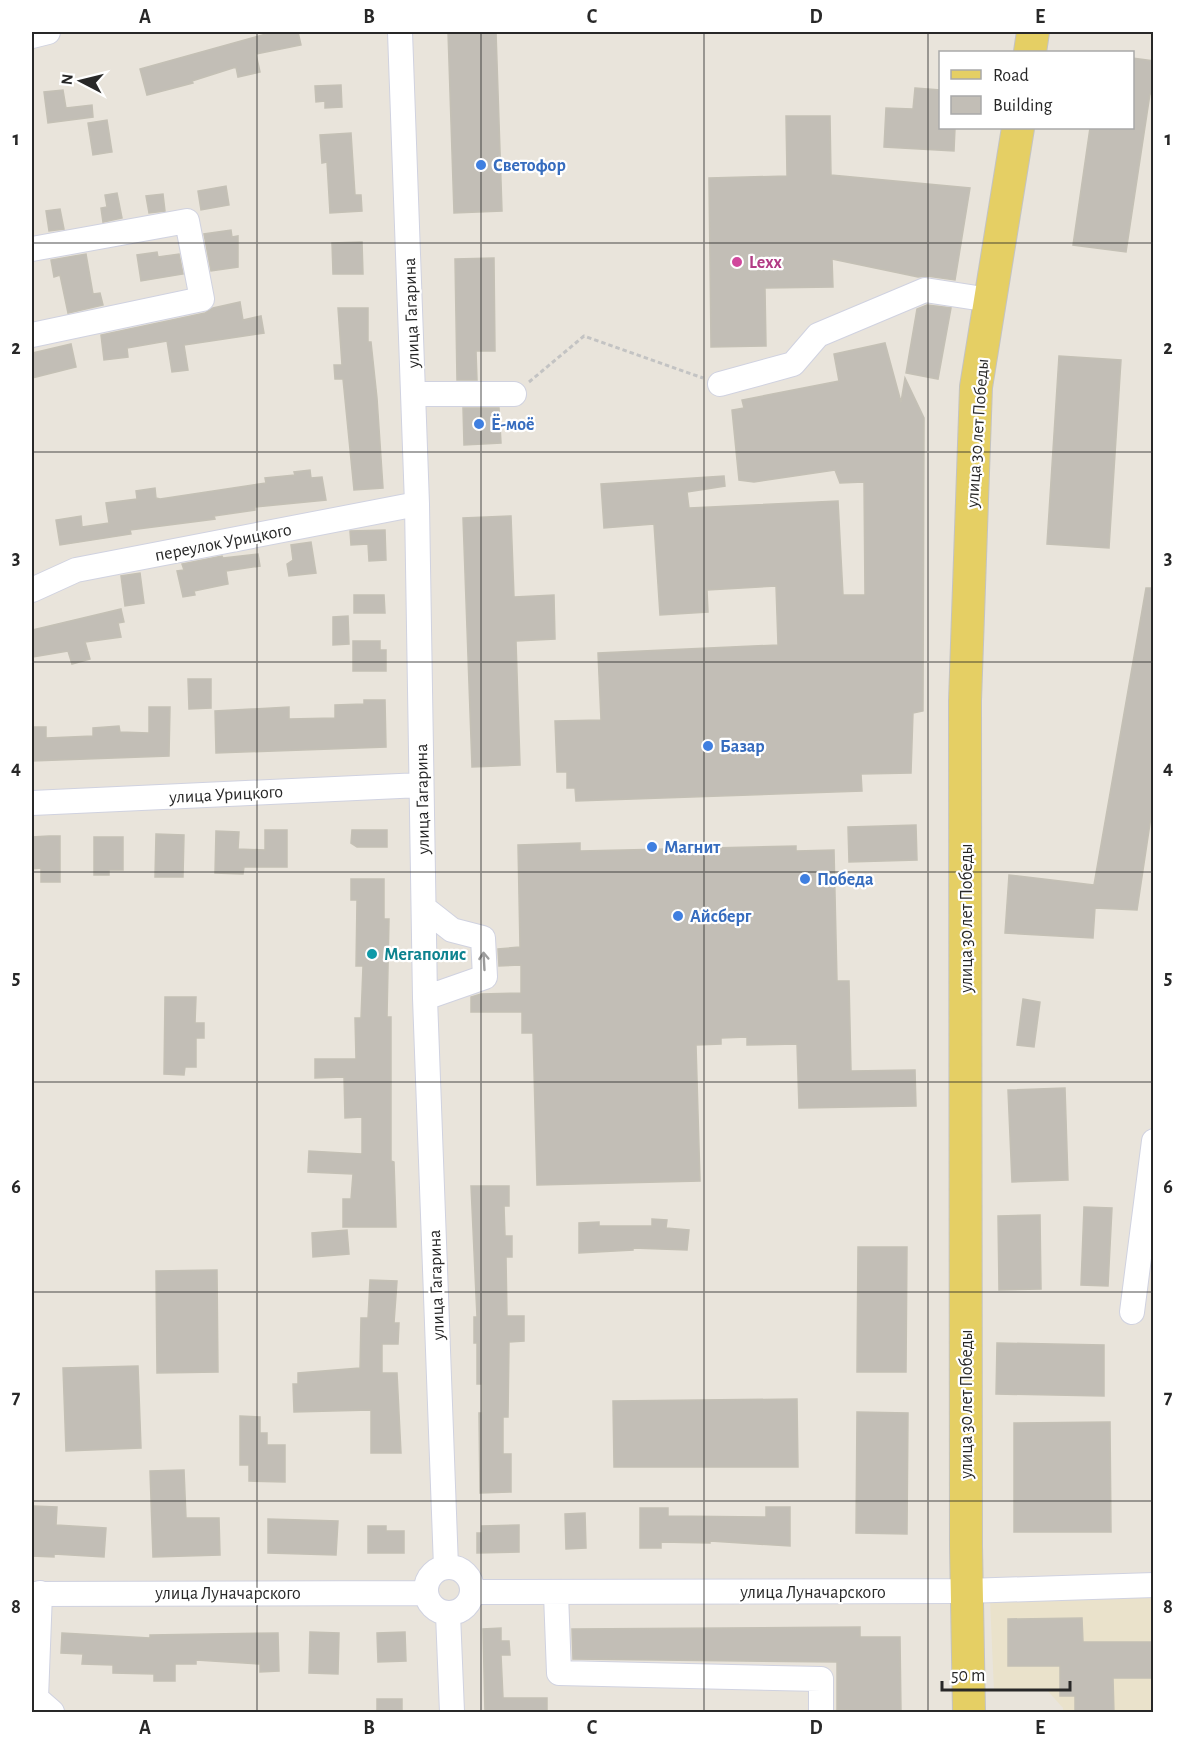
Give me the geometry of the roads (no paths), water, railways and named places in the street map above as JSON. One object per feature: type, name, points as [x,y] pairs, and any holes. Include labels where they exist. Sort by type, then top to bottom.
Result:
[{"type":"main road","points":[[1030,51],[1033,32]]},
{"type":"main road","name":"улица 30 лет Победы","points":[[969,1713],[966,1591],[965,701],[976,387],[1018,129]]},
{"type":"street","points":[[32,36],[48,32]]},
{"type":"street","name":"улица Гагарина","points":[[400,32],[417,504],[425,998],[446,1567]]},
{"type":"street","points":[[32,249],[187,221],[202,299],[32,335]]},
{"type":"street","points":[[720,384],[793,364],[818,334],[925,290],[990,300]]},
{"type":"street","points":[[414,394],[514,394]]},
{"type":"street","name":"переулок Урицкого","points":[[32,590],[76,570],[417,504]]},
{"type":"street","name":"улица Урицкого","points":[[32,803],[421,785]]},
{"type":"street","points":[[424,908],[452,930],[483,938],[485,977],[425,998]]},
{"type":"street","points":[[1132,1312],[1154,1141]]},
{"type":"street","points":[[446,1567],[460,1569],[470,1579],[473,1592],[465,1608],[448,1614],[433,1608],[425,1593],[430,1576],[446,1567]]},
{"type":"street","name":"улица Луначарского","points":[[473,1592],[966,1591],[1154,1585]]},
{"type":"street","name":"улица Луначарского","points":[[36,1594],[425,1593]]},
{"type":"street","points":[[556,1593],[559,1673],[821,1679],[821,1713]]},
{"type":"street","points":[[36,1594],[36,1698],[52,1713]]},
{"type":"street","points":[[448,1614],[452,1713]]},
{"type":"place","name":"Светофор","points":[[481,165]]},
{"type":"place","name":"Lexx","points":[[737,262]]},
{"type":"place","name":"Ё-моё","points":[[479,424]]},
{"type":"place","name":"Базар","points":[[708,746]]},
{"type":"place","name":"Магнит","points":[[652,847]]},
{"type":"place","name":"Победа","points":[[805,879]]},
{"type":"place","name":"Айсберг","points":[[678,916]]},
{"type":"place","name":"Мегаполис","points":[[372,954]]}]
